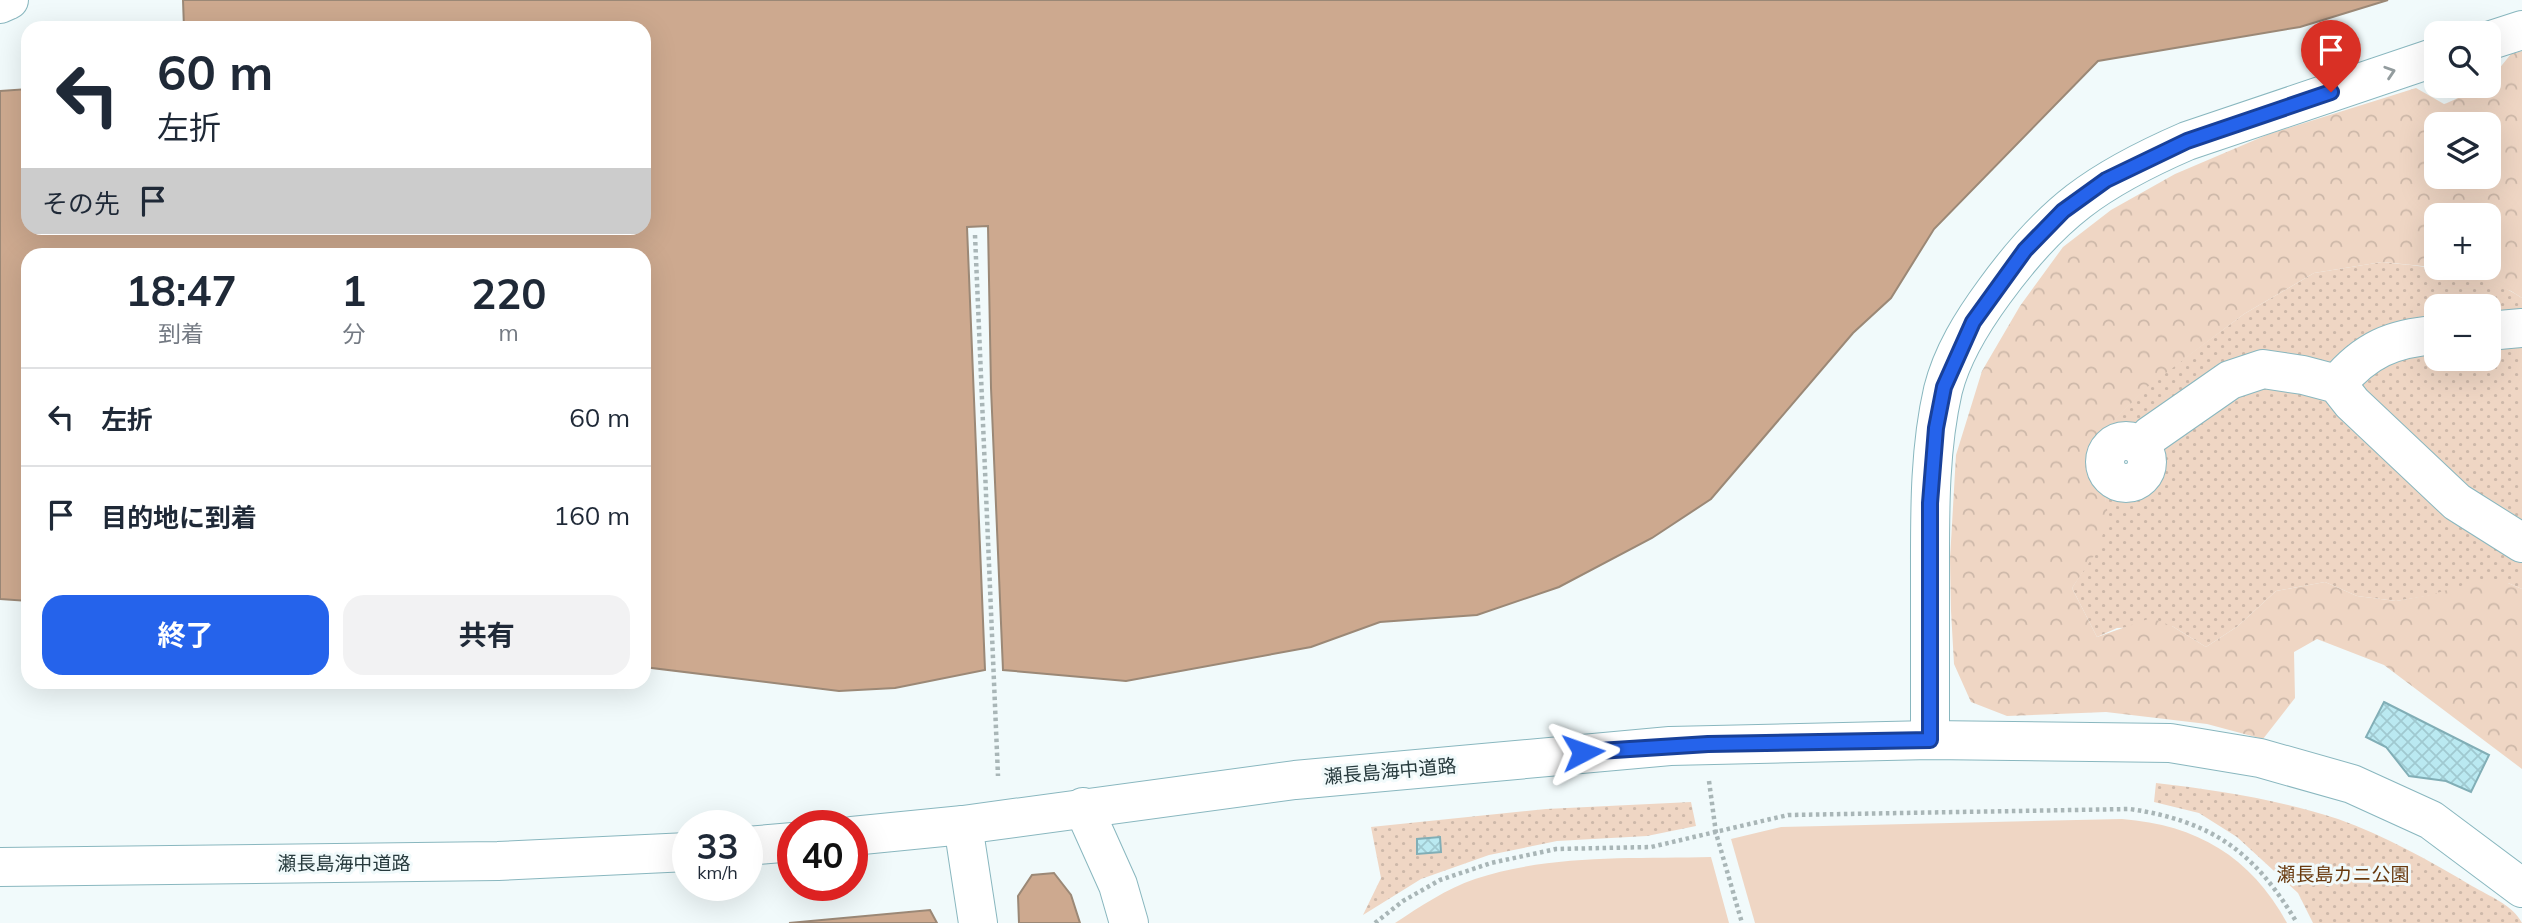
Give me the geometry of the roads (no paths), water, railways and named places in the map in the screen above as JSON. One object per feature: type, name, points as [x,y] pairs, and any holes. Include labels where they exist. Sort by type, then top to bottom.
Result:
[{"type":"street","points":[[0,4],[9,0]]},
{"type":"street","points":[[2501,37],[2522,30]]},
{"type":"street","points":[[1930,740],[1930,503],[1936,428],[1944,387],[1959,349],[1973,322],[2025,250],[2063,211],[2106,180],[2148,158],[2187,141],[2424,61]]},
{"type":"street","points":[[2501,330],[2522,328]]},
{"type":"street","points":[[2337,384],[2357,361],[2404,337],[2424,336]]},
{"type":"street","points":[[2140,446],[2151,435],[2230,380],[2263,369],[2303,375],[2337,384],[2352,403],[2457,502],[2522,542]]},
{"type":"street","name":"瀬長島海中道路","points":[[868,834],[963,825],[1295,780],[1583,752],[1708,744],[1930,740],[2170,743],[2260,758],[2352,784],[2431,820],[2522,888]]},
{"type":"street","points":[[1083,807],[1118,886],[1129,923]]},
{"type":"street","points":[[963,825],[978,923]]},
{"type":"street","name":"瀬長島海中道路","points":[[0,867],[498,861],[672,853]]},
{"type":"park label","name":"瀬長島カニ公園","points":[[2343,874]]}]
